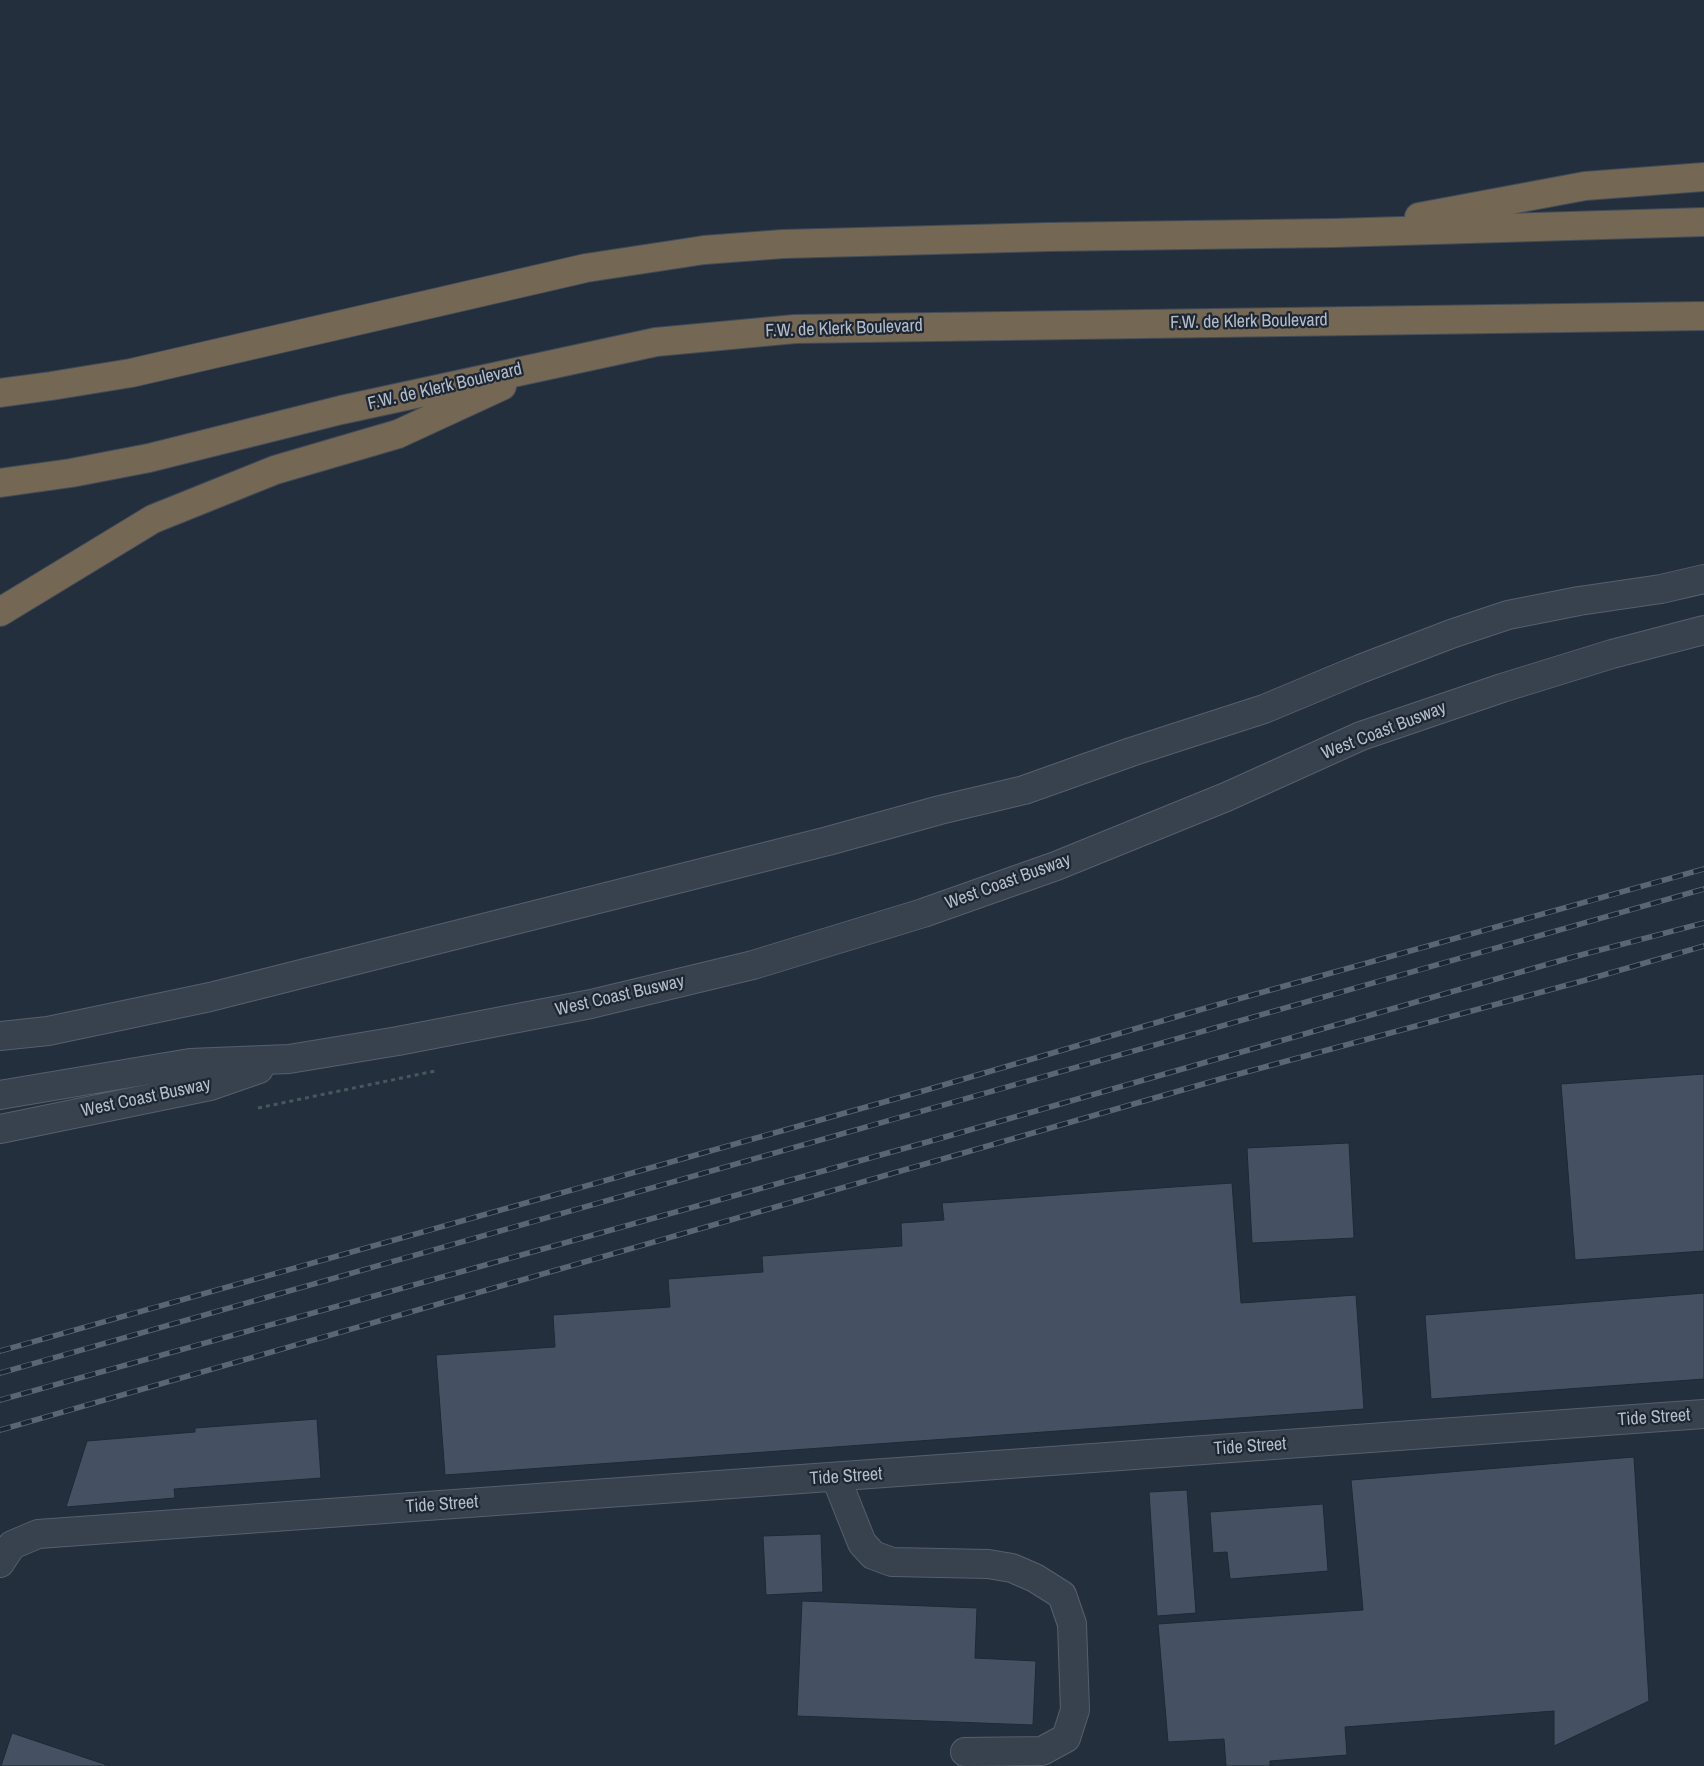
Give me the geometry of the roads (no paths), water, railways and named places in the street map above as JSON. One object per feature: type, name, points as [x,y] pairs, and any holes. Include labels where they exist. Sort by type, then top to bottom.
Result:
[{"type":"highway","points":[[1334,234],[1585,186],[1704,177]]},
{"type":"highway","points":[[0,393],[131,373],[510,285],[636,259],[704,250],[783,244],[1048,237],[1334,234],[1704,222]]},
{"type":"highway","name":"F.W. de Klerk Boulevard","points":[[0,483],[71,473],[149,458],[342,410],[656,342],[795,329],[1704,316]]},
{"type":"highway","points":[[0,612],[153,519],[274,470],[398,434],[548,364]]},
{"type":"street","points":[[0,1036],[48,1031],[210,997],[1024,790],[1131,752],[1264,709],[1387,658],[1508,615],[1579,601],[1661,589],[1704,579]]},
{"type":"street","name":"West Coast Busway","points":[[0,1096],[190,1063],[289,1059],[398,1041],[591,1004],[753,965],[923,913],[1056,866],[1226,797],[1361,736],[1502,688],[1612,654],[1704,630]]},
{"type":"street","name":"West Coast Busway","points":[[0,1129],[210,1086],[289,1059]]},
{"type":"street","name":"Tide Street","points":[[0,1563],[12,1545],[38,1534],[1704,1414]]},
{"type":"street","points":[[836,1478],[862,1543],[873,1555],[892,1562],[988,1564],[1012,1568],[1035,1578],[1062,1595],[1072,1624],[1075,1710],[1066,1738],[1042,1751],[965,1752]]},
{"type":"railway","points":[[0,1351],[916,1093],[1213,1006],[1704,869]]},
{"type":"railway","points":[[0,1373],[1704,889]]},
{"type":"railway","points":[[0,1400],[938,1139],[1573,957],[1704,923]]},
{"type":"railway","points":[[0,1430],[1224,1078],[1704,946]]}]
